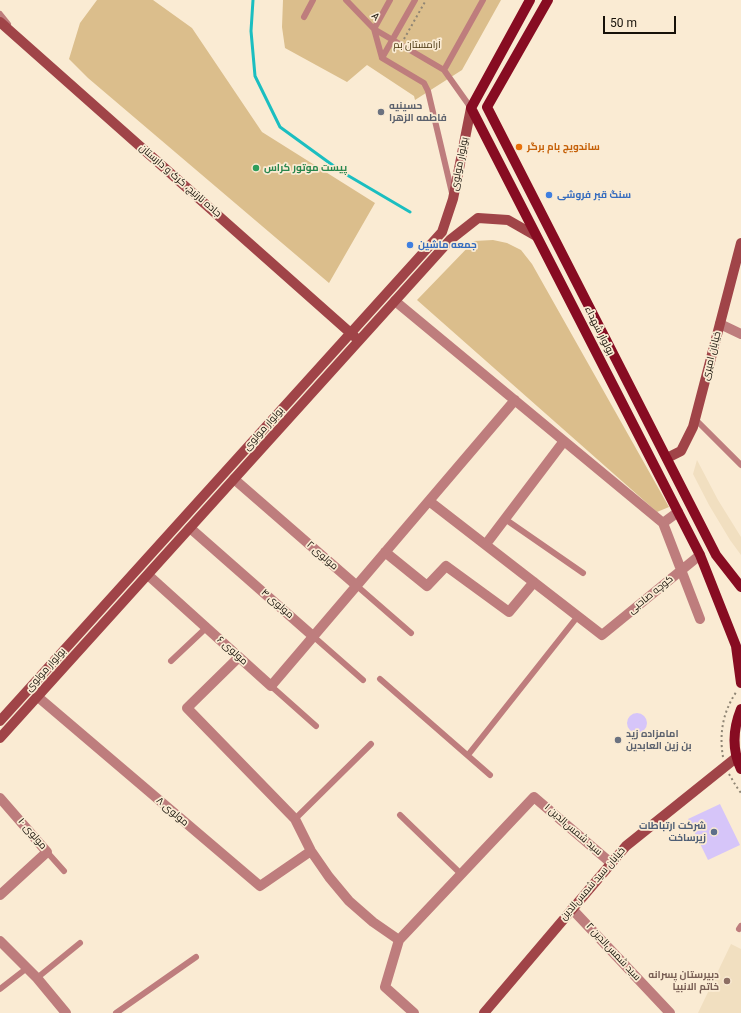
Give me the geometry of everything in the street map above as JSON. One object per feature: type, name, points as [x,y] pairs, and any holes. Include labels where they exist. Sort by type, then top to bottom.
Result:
[{"type":"main road","points":[[471,108],[530,0]]},
{"type":"main road","name":"بولوار شهداء","points":[[548,0],[487,107],[716,555],[741,587]]},
{"type":"main road","name":"بولوار شهداء","points":[[471,108],[700,555],[736,646],[741,683]]},
{"type":"main road","points":[[593,346],[606,340]]},
{"type":"main road","points":[[741,709],[734,733],[737,757],[741,769]]},
{"type":"street","name":"جاده نارتیچ، کرک و دارستان","points":[[0,22],[359,341]]},
{"type":"street","name":"بولوار مولوی","points":[[0,721],[442,232],[454,199],[471,108]]},
{"type":"street","name":"بولوار مولوی","points":[[0,738],[450,240],[478,218],[508,220],[536,236]]},
{"type":"street","points":[[442,232],[450,240]]},
{"type":"street","name":"خیابان امیری","points":[[666,458],[681,451],[693,427],[741,244]]},
{"type":"street","points":[[395,301],[663,523],[700,619]]},
{"type":"street","points":[[720,324],[741,334]]},
{"type":"street","points":[[271,686],[515,400]]},
{"type":"street","points":[[486,544],[564,441]]},
{"type":"street","name":"مولوی ۲","points":[[234,479],[357,586]]},
{"type":"street","points":[[429,501],[578,616]]},
{"type":"street","points":[[663,523],[678,512]]},
{"type":"street","name":"مولوی ۴","points":[[190,528],[314,636]]},
{"type":"street","points":[[385,552],[428,586],[446,566],[509,612],[534,582]]},
{"type":"street","name":"کوچه صاحبی","points":[[578,616],[602,635],[700,555]]},
{"type":"street","name":"مولوی ۶","points":[[148,575],[271,686]]},
{"type":"street","points":[[84,628],[92,636]]},
{"type":"street","points":[[239,657],[187,708],[295,819],[311,851],[329,877],[350,901],[373,922],[399,940]]},
{"type":"street","name":"مولوی ۸","points":[[38,697],[260,886],[311,851]]},
{"type":"street","name":"خیابان سید شمس‌الدین","points":[[484,1013],[626,846],[737,757]]},
{"type":"street","name":"سید شمس‌الدین ۱","points":[[461,874],[534,797],[611,863]]},
{"type":"street","name":"مولوی ۱۰","points":[[0,798],[47,852]]},
{"type":"street","points":[[0,895],[47,852]]},
{"type":"street","points":[[414,1013],[385,987],[399,940],[461,874]]},
{"type":"street","name":"سید شمس‌الدین ۲","points":[[572,909],[670,1013]]},
{"type":"street","points":[[0,941],[37,978],[66,1013]]},
{"type":"lane","points":[[304,17],[313,0]]},
{"type":"lane","name":"A","points":[[346,0],[374,30]]},
{"type":"lane","points":[[390,0],[374,30],[382,58],[424,83],[428,91],[454,199]]},
{"type":"lane","points":[[382,58],[415,0]]},
{"type":"lane","points":[[444,70],[483,0]]},
{"type":"lane","points":[[0,14],[21,41]]},
{"type":"lane","points":[[374,30],[444,70],[471,108]]},
{"type":"lane","points":[[695,419],[741,465]]},
{"type":"lane","points":[[505,518],[583,573]]},
{"type":"lane","name":"مولوی ۲","points":[[357,586],[411,633]]},
{"type":"lane","points":[[468,755],[578,616]]},
{"type":"lane","points":[[172,661],[206,628]]},
{"type":"lane","name":"مولوی ۴","points":[[314,636],[363,680]]},
{"type":"lane","points":[[380,679],[490,775]]},
{"type":"lane","name":"مولوی ۶","points":[[271,686],[316,726]]},
{"type":"lane","points":[[295,819],[371,744]]},
{"type":"lane","points":[[400,815],[461,874]]},
{"type":"lane","name":"مولوی ۱۰","points":[[47,852],[64,871]]},
{"type":"lane","points":[[37,978],[80,943]]},
{"type":"lane","points":[[116,1013],[196,957]]},
{"type":"lane","points":[[0,989],[27,968]]},
{"type":"path","points":[[401,45],[426,0]]},
{"type":"shaded area","points":[[697,460],[718,500],[741,537],[741,555],[709,505],[693,474]]},
{"type":"shaded area","name":"دبیرستان پسرانه خاتم الانبیا","points":[[731,944],[741,949],[741,1013],[698,1013]]},
{"type":"green space","name":"پیست موتور کراس","points":[[97,0],[153,0],[192,28],[262,132],[375,203],[329,283],[88,78],[69,59],[80,23]]},
{"type":"green space","name":"آرامستان بم","points":[[283,0],[501,0],[462,70],[415,100],[414,96],[367,65],[347,82],[285,48],[282,27]]},
{"type":"green space","points":[[493,240],[507,243],[521,250],[532,264],[669,507],[657,512],[417,300],[474,241]]},
{"type":"building","points":[[637,713],[644,716],[647,723],[644,730],[637,733],[630,730],[627,723],[630,716]]},
{"type":"building","name":"شرکت ارتباطات زیرساخت","points":[[720,804],[740,845],[708,860],[688,819]]},
{"type":"waterway","points":[[253,0],[251,31],[255,76],[280,127],[342,172],[410,212]]},
{"type":"place","name":"حسینیه فاطمه الزهرا","points":[[381,112]]},
{"type":"place","name":"ساندویچ بام برگر","points":[[519,147]]},
{"type":"place","name":"پیست موتور کراس","points":[[256,168]]},
{"type":"place","name":"سنگ قبر فروشی","points":[[549,195]]},
{"type":"place","name":"جمعه ماشین","points":[[410,245]]},
{"type":"place","name":"امامزاده زید بن زین العابدین","points":[[618,740]]},
{"type":"place","name":"شرکت ارتباطات زیرساخت","points":[[714,832]]},
{"type":"place","name":"دبیرستان پسرانه خاتم الانبیا","points":[[727,981]]}]
